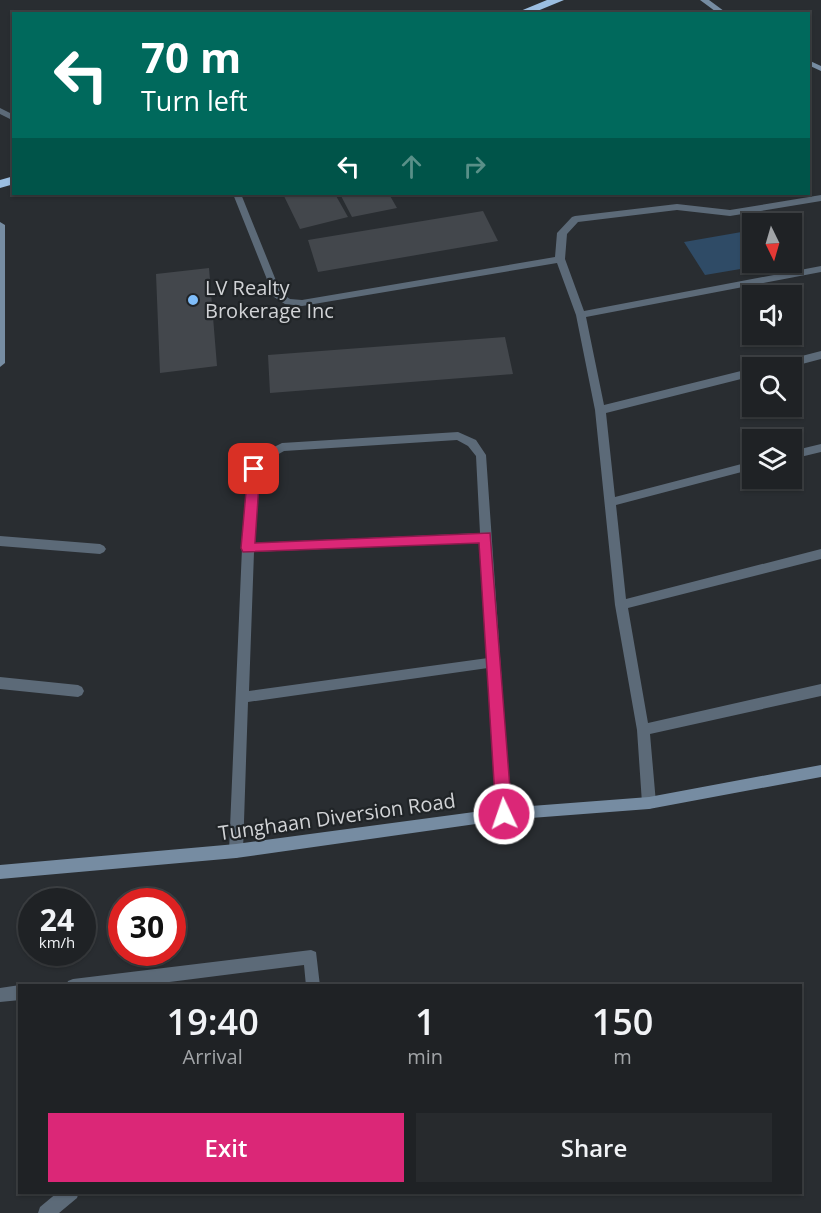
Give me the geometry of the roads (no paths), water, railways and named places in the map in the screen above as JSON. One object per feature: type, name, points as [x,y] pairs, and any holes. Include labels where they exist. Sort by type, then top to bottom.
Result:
[{"type":"highway","points":[[524,12],[553,1]]},
{"type":"street","points":[[704,0],[722,12]]},
{"type":"street","points":[[237,195],[277,295],[288,302],[302,303],[560,259]]},
{"type":"street","points":[[649,803],[643,730],[621,605],[600,410],[580,315],[560,259],[562,233],[575,219],[677,207],[730,213],[821,198]]},
{"type":"street","points":[[0,225],[0,363]]},
{"type":"street","points":[[580,315],[821,269]]},
{"type":"street","points":[[802,360],[821,355]]},
{"type":"street","points":[[600,410],[742,375]]},
{"type":"street","points":[[236,851],[248,548],[254,469],[266,456],[282,447],[458,436],[472,443],[481,455],[504,814]]},
{"type":"street","points":[[802,453],[821,448]]},
{"type":"street","points":[[611,502],[742,468]]},
{"type":"street","points":[[248,548],[486,537]]},
{"type":"street","points":[[0,541],[100,549]]},
{"type":"street","points":[[621,605],[821,554]]},
{"type":"street","points":[[243,697],[495,662]]},
{"type":"street","points":[[0,683],[78,691]]},
{"type":"street","points":[[643,730],[821,690]]},
{"type":"street","name":"Tunghaan Diversion Road","points":[[0,872],[236,851],[504,814],[649,803],[821,771]]},
{"type":"street","points":[[89,984],[311,957],[314,984]]},
{"type":"street","points":[[0,994],[18,992]]},
{"type":"street","points":[[46,1213],[69,1194]]},
{"type":"place","name":"LV Realty Brokerage Inc","points":[[193,300]]}]
